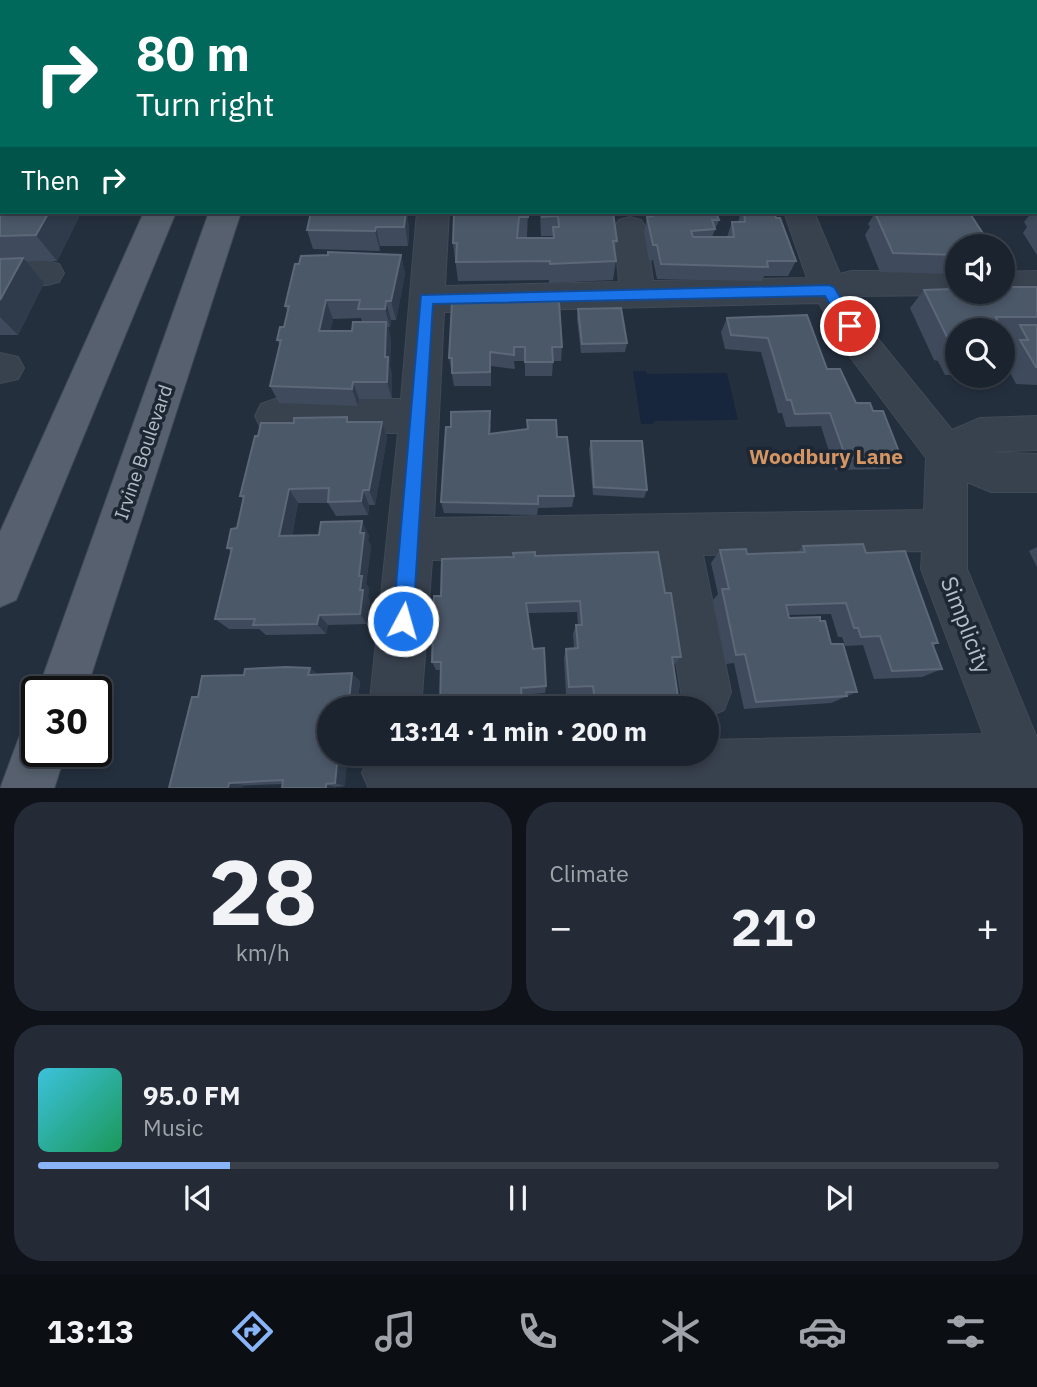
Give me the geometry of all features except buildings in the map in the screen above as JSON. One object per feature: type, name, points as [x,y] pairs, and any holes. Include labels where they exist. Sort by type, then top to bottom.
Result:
[{"type":"main road","points":[[0,584],[159,214]]},
{"type":"main road","name":"Irvine Boulevard","points":[[66,676],[224,214]]},
{"type":"main road","points":[[27,788],[35,767]]},
{"type":"street","points":[[396,696],[411,539],[426,299],[415,257],[432,214]]},
{"type":"street","points":[[801,214],[829,290],[861,344],[947,454],[990,473],[1037,472]]},
{"type":"street","points":[[630,228],[638,295]]},
{"type":"street","points":[[0,274],[47,273]]},
{"type":"street","points":[[426,299],[829,290],[850,283],[945,284]]},
{"type":"street","points":[[1015,284],[1037,284]]},
{"type":"street","points":[[275,416],[419,416]]},
{"type":"street","points":[[947,454],[980,435],[1037,433]]},
{"type":"street","name":"Simplicity","points":[[947,454],[942,530],[944,569],[1023,747]]},
{"type":"street","points":[[411,539],[942,530]]},
{"type":"street","points":[[677,534],[705,692]]},
{"type":"street","points":[[389,772],[1023,747]]},
{"type":"water","points":[[633,371],[646,371],[647,374],[727,373],[738,420],[654,421],[653,424],[641,424]]},
{"type":"district","name":"Woodbury Lane","points":[[826,457]]},
{"type":"route","points":[[403,621],[411,539],[426,299],[829,290],[850,326]]}]
